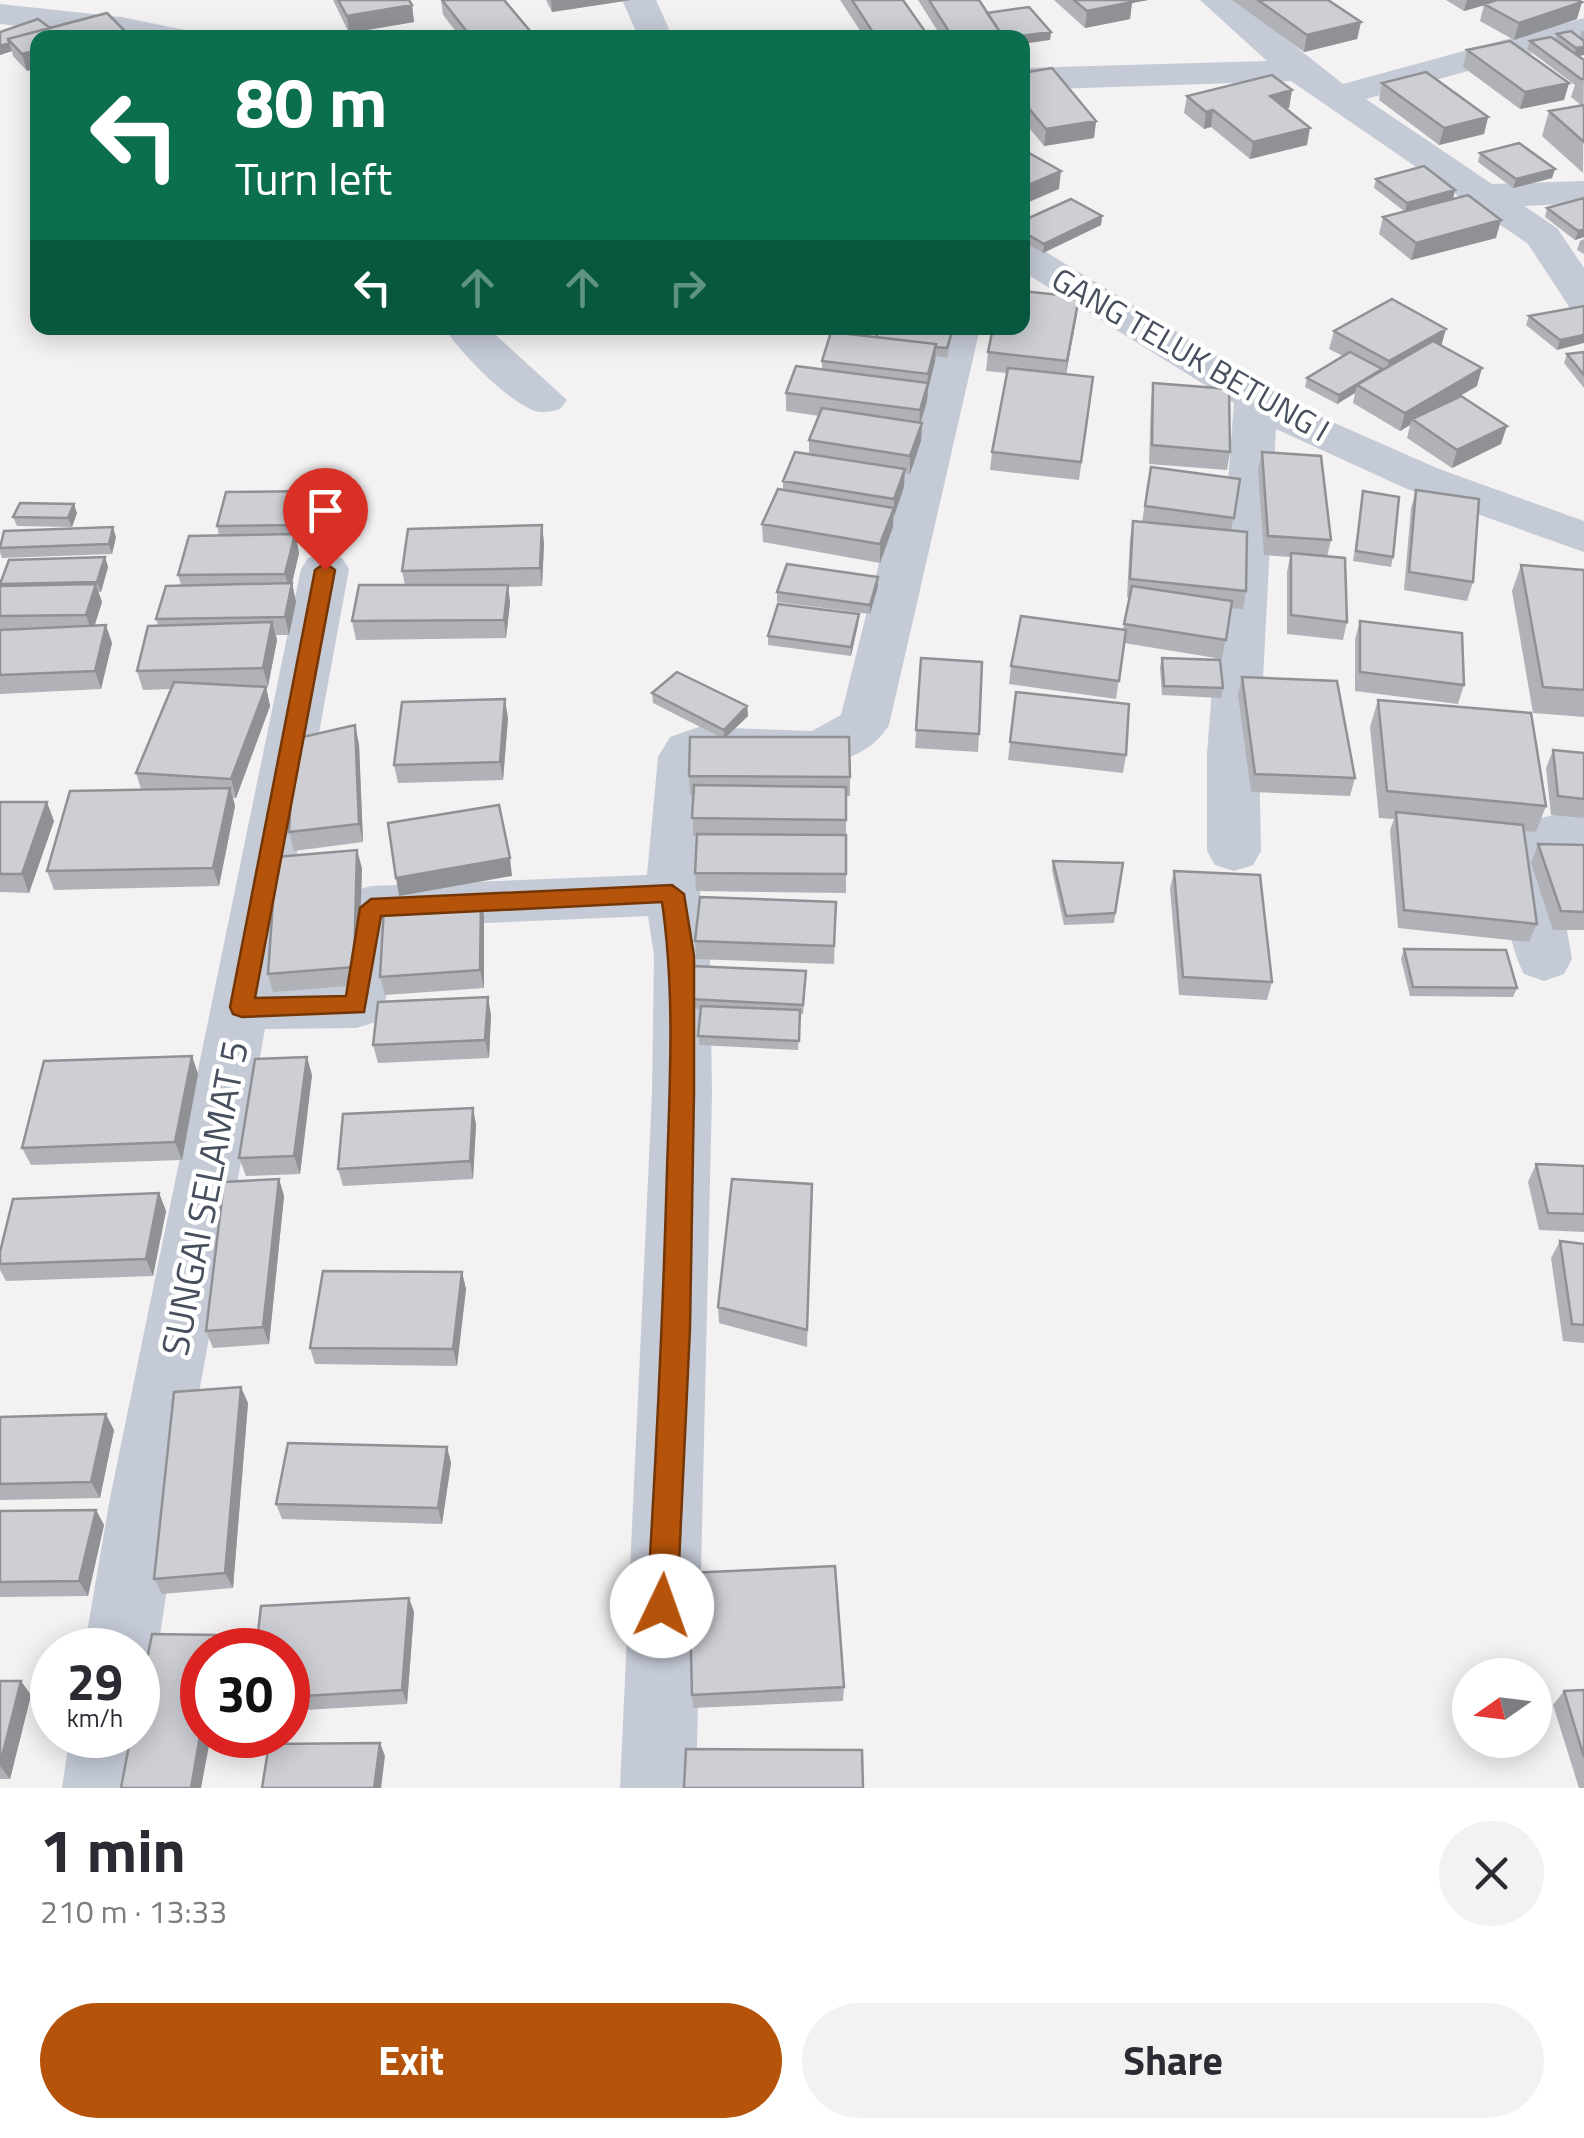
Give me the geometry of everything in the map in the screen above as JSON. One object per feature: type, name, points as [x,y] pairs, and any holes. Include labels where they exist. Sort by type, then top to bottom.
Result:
[{"type":"street","points":[[639,0],[652,30]]},
{"type":"street","points":[[1217,0],[1299,70],[1544,236],[1584,300]]},
{"type":"street","points":[[1569,0],[1584,12]]},
{"type":"street","points":[[0,14],[140,30]]},
{"type":"street","points":[[1340,96],[1584,28]]},
{"type":"street","points":[[1030,79],[1299,70]]},
{"type":"street","points":[[1488,196],[1584,192]]},
{"type":"street","name":"GANG TELUK BETUNG I","points":[[1030,259],[1290,419],[1423,479],[1584,537]]},
{"type":"street","points":[[473,335],[514,377],[545,400]]},
{"type":"street","points":[[658,1788],[682,1093],[682,956],[672,894],[684,758],[688,750],[699,744],[820,749],[864,725],[957,335]]},
{"type":"street","points":[[1234,851],[1233,754],[1256,398]]},
{"type":"street","name":"SUNGAI SELAMAT 5","points":[[124,1628],[145,1498],[325,570]]},
{"type":"street","points":[[1544,959],[1526,865],[1527,847],[1536,839],[1584,835]]},
{"type":"street","points":[[242,1007],[356,1006],[371,908],[672,894]]},
{"type":"street","points":[[100,1788],[105,1758]]},
{"type":"building","points":[[338,0],[409,0],[412,5],[347,16]]},
{"type":"building","points":[[442,0],[504,0],[529,30],[466,30]]},
{"type":"building","points":[[852,0],[903,0],[924,30],[871,30]]},
{"type":"building","points":[[929,0],[979,0],[999,30],[948,30]]},
{"type":"building","points":[[1074,0],[1130,0],[1132,2],[1087,11]]},
{"type":"building","points":[[1258,0],[1328,0],[1361,22],[1307,35]]},
{"type":"building","points":[[1497,0],[1582,2],[1519,23],[1484,4]]},
{"type":"building","points":[[1029,7],[1051,32],[1030,35],[1030,30],[999,30],[987,13]]},
{"type":"building","points":[[107,13],[124,30],[42,30]]},
{"type":"building","points":[[38,19],[50,28],[30,30],[0,46],[0,32]]},
{"type":"building","points":[[1571,31],[1584,41],[1584,47],[1576,48],[1557,34]]},
{"type":"building","points":[[30,33],[30,52],[22,54],[8,39]]},
{"type":"building","points":[[1551,37],[1584,60],[1584,79],[1530,41]]},
{"type":"building","points":[[1510,41],[1569,83],[1525,92],[1467,50]]},
{"type":"building","points":[[1052,68],[1096,121],[1046,129],[1030,110],[1030,72]]},
{"type":"building","points":[[1426,72],[1488,117],[1444,128],[1382,83]]},
{"type":"building","points":[[1272,75],[1292,90],[1270,96],[1310,128],[1253,142],[1213,110],[1206,112],[1187,96]]},
{"type":"building","points":[[1584,105],[1584,142],[1549,111]]},
{"type":"building","points":[[1519,143],[1555,169],[1516,179],[1480,153]]},
{"type":"building","points":[[1030,154],[1061,171],[1030,185]]},
{"type":"building","points":[[1424,166],[1455,190],[1407,203],[1376,179]]},
{"type":"building","points":[[1468,195],[1501,220],[1416,243],[1383,217]]},
{"type":"building","points":[[1584,198],[1584,229],[1578,231],[1547,208]]},
{"type":"building","points":[[1071,199],[1102,216],[1044,244],[1030,236],[1030,217]]},
{"type":"building","points":[[1030,292],[1079,297],[1067,361],[988,352],[992,335],[1030,335]]},
{"type":"building","points":[[1392,299],[1446,329],[1389,361],[1334,331]]},
{"type":"building","points":[[1584,306],[1584,335],[1560,340],[1529,316]]},
{"type":"building","points":[[830,335],[936,344],[928,374],[822,361]]},
{"type":"building","points":[[877,335],[951,335],[947,348]]},
{"type":"building","points":[[1433,341],[1482,368],[1405,413],[1357,385]]},
{"type":"building","points":[[1350,352],[1382,369],[1339,395],[1307,378]]},
{"type":"building","points":[[1584,352],[1584,375],[1567,354]]},
{"type":"building","points":[[796,366],[928,383],[920,410],[786,393]]},
{"type":"building","points":[[1008,368],[1093,377],[1081,462],[992,452]]},
{"type":"building","points":[[1153,383],[1229,389],[1230,452],[1152,445]]},
{"type":"building","points":[[1461,396],[1507,426],[1457,450],[1412,419]]},
{"type":"building","points":[[822,408],[922,423],[910,456],[809,440]]},
{"type":"building","points":[[795,452],[905,469],[894,499],[783,481]]},
{"type":"building","points":[[1262,452],[1321,456],[1331,540],[1268,536]]},
{"type":"building","points":[[1151,467],[1240,479],[1234,518],[1145,506]]},
{"type":"building","points":[[778,489],[894,508],[880,544],[762,524]]},
{"type":"building","points":[[1416,490],[1479,499],[1473,582],[1409,572]]},
{"type":"building","points":[[314,491],[306,525],[217,526],[226,492]]},
{"type":"building","points":[[1363,491],[1399,497],[1393,557],[1356,551]]},
{"type":"building","points":[[20,503],[74,504],[68,518],[13,517]]},
{"type":"building","points":[[1133,521],[1247,532],[1246,591],[1130,579]]},
{"type":"building","points":[[542,525],[540,568],[402,571],[408,529]]},
{"type":"building","points":[[113,527],[109,544],[0,548],[4,531]]},
{"type":"building","points":[[295,534],[285,574],[178,575],[189,536]]},
{"type":"building","points":[[1291,553],[1345,558],[1347,622],[1291,615]]},
{"type":"building","points":[[105,557],[97,582],[0,584],[9,560]]},
{"type":"building","points":[[787,564],[878,577],[870,605],[777,592]]},
{"type":"building","points":[[1521,565],[1584,570],[1584,690],[1543,687]]},
{"type":"building","points":[[292,583],[285,617],[156,619],[166,586]]},
{"type":"building","points":[[96,584],[86,615],[0,616],[0,586]]},
{"type":"building","points":[[359,585],[508,585],[504,620],[352,621]]},
{"type":"building","points":[[1132,586],[1232,601],[1226,640],[1124,624]]},
{"type":"building","points":[[778,604],[859,614],[851,647],[768,636]]},
{"type":"building","points":[[1021,616],[1126,630],[1119,681],[1011,666]]},
{"type":"building","points":[[1360,621],[1462,633],[1464,685],[1360,672]]},
{"type":"building","points":[[272,622],[263,668],[137,671],[148,626]]},
{"type":"building","points":[[106,625],[95,671],[0,675],[0,630]]},
{"type":"building","points":[[921,658],[982,662],[979,734],[916,730]]},
{"type":"building","points":[[1162,658],[1220,660],[1223,688],[1164,686]]},
{"type":"building","points":[[677,672],[747,706],[724,730],[652,693]]},
{"type":"building","points":[[1242,677],[1337,681],[1355,778],[1255,774]]},
{"type":"building","points":[[174,682],[266,687],[231,779],[136,773]]},
{"type":"building","points":[[1016,692],[1129,704],[1126,755],[1010,742]]},
{"type":"building","points":[[505,699],[500,762],[394,765],[402,702]]},
{"type":"building","points":[[1378,700],[1531,713],[1546,806],[1387,791]]},
{"type":"building","points":[[355,725],[359,824],[289,832],[294,739]]},
{"type":"building","points":[[690,737],[849,737],[850,777],[689,776]]},
{"type":"building","points":[[1553,750],[1584,753],[1584,799],[1558,796]]},
{"type":"building","points":[[694,785],[846,787],[846,820],[692,818]]},
{"type":"building","points":[[230,788],[213,868],[47,871],[70,791]]},
{"type":"building","points":[[0,802],[47,802],[22,874],[0,874]]},
{"type":"building","points":[[499,805],[510,858],[396,878],[388,823]]},
{"type":"building","points":[[1396,812],[1523,825],[1537,924],[1404,910]]},
{"type":"building","points":[[697,834],[846,835],[846,874],[695,873]]},
{"type":"building","points":[[1538,844],[1584,845],[1584,912],[1561,911]]},
{"type":"building","points":[[357,850],[354,967],[268,974],[276,857]]},
{"type":"building","points":[[1053,861],[1123,863],[1115,913],[1066,916]]},
{"type":"building","points":[[1174,871],[1260,875],[1272,982],[1183,977]]},
{"type":"building","points":[[700,897],[836,902],[834,946],[695,941]]},
{"type":"building","points":[[481,899],[480,970],[380,977],[384,906]]},
{"type":"building","points":[[1404,949],[1506,950],[1517,988],[1413,987]]},
{"type":"building","points":[[693,966],[806,971],[803,1005],[689,999]]},
{"type":"building","points":[[488,997],[485,1040],[373,1045],[378,1002]]},
{"type":"building","points":[[701,1006],[800,1010],[799,1041],[698,1036]]},
{"type":"building","points":[[192,1056],[175,1142],[22,1148],[44,1061]]},
{"type":"building","points":[[307,1057],[294,1156],[239,1158],[255,1059]]},
{"type":"building","points":[[473,1108],[470,1161],[338,1169],[343,1114]]},
{"type":"building","points":[[1536,1164],[1584,1166],[1584,1214],[1548,1213]]},
{"type":"building","points":[[279,1179],[263,1327],[206,1331],[224,1182]]},
{"type":"building","points":[[732,1179],[812,1184],[807,1330],[718,1307]]},
{"type":"building","points":[[159,1193],[146,1259],[0,1264],[13,1199]]},
{"type":"building","points":[[1560,1241],[1584,1244],[1584,1325],[1572,1324]]},
{"type":"building","points":[[323,1271],[462,1272],[453,1349],[310,1348]]},
{"type":"building","points":[[241,1387],[225,1573],[154,1579],[174,1392]]},
{"type":"building","points":[[106,1414],[91,1482],[0,1484],[0,1417]]},
{"type":"building","points":[[288,1443],[447,1447],[438,1508],[276,1504]]},
{"type":"building","points":[[96,1510],[79,1581],[0,1582],[0,1511]]},
{"type":"building","points":[[835,1566],[844,1687],[692,1695],[689,1573]]},
{"type":"building","points":[[409,1598],[402,1690],[310,1696],[310,1628],[258,1628],[261,1606]]},
{"type":"building","points":[[160,1634],[180,1634],[180,1758],[196,1758],[191,1788],[121,1788],[127,1758],[160,1758]]},
{"type":"building","points":[[0,1681],[21,1681],[0,1764]]},
{"type":"building","points":[[1584,1690],[1584,1757],[1564,1691]]},
{"type":"building","points":[[380,1743],[374,1788],[262,1788],[267,1758],[310,1758],[310,1744]]},
{"type":"building","points":[[686,1749],[862,1750],[863,1788],[684,1788]]},
{"type":"route","points":[[325,570],[242,1007],[356,1006],[371,908],[672,894],[682,956],[682,1093],[676,1328],[662,1606]]}]
